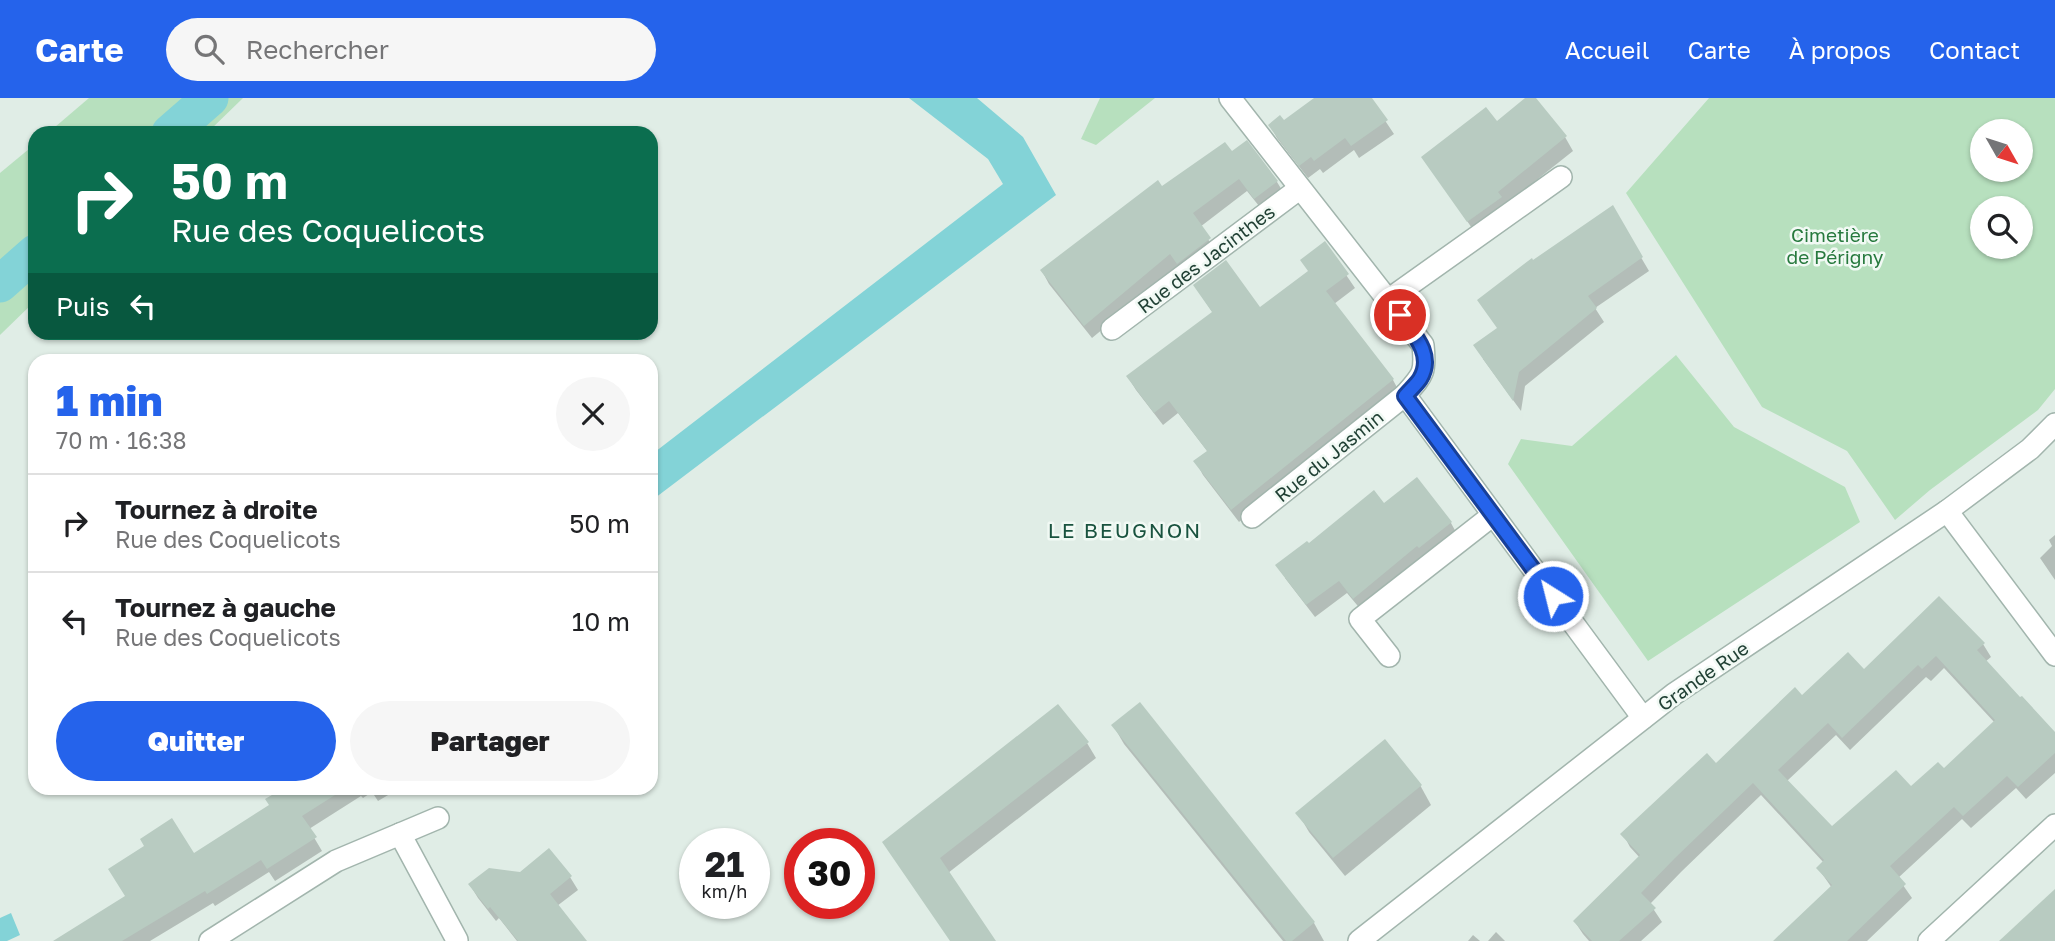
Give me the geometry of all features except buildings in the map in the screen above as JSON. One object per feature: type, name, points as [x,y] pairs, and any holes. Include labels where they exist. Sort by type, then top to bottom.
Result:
[{"type":"street","name":"Rue du Jasmin","points":[[1230,98],[1423,345],[1425,364],[1421,377],[1405,396],[1252,517]]},
{"type":"street","points":[[1388,300],[1561,177]]},
{"type":"street","name":"Rue des Jacinthes","points":[[1112,329],[1299,189]]},
{"type":"street","points":[[1405,396],[1643,718]]},
{"type":"street","name":"Grande Rue","points":[[1359,941],[1674,694],[1947,511],[2030,449],[2055,424]]},
{"type":"street","points":[[1947,511],[2055,655]]},
{"type":"street","points":[[1390,656],[1360,619],[1493,515]]},
{"type":"street","points":[[210,941],[337,861],[438,818]]},
{"type":"street","points":[[1929,941],[2055,825]]},
{"type":"street","points":[[400,834],[457,940]]},
{"type":"green space","points":[[89,98],[243,98],[214,126],[56,126]]},
{"type":"green space","points":[[1100,98],[1155,98],[1096,145],[1081,139]]},
{"type":"green space","name":"Cimetière de Périgny","points":[[1709,98],[2055,98],[2055,389],[2038,410],[1930,490],[1895,520],[1847,451],[1762,407],[1626,193]]},
{"type":"green space","points":[[28,150],[28,308],[0,335],[0,173]]},
{"type":"green space","points":[[1676,355],[1734,427],[1845,487],[1860,522],[1648,661],[1508,464],[1521,439],[1572,446]]},
{"type":"water","points":[[210,98],[222,98],[191,126],[178,126]]},
{"type":"water","points":[[909,98],[977,98],[1023,137],[1056,195],[658,496],[658,450],[1003,184],[988,159]]},
{"type":"water","points":[[28,259],[28,272],[0,298],[0,284]]},
{"type":"water","points":[[11,913],[20,935],[0,941],[0,918]]},
{"type":"waterway","points":[[178,126],[210,98]]},
{"type":"waterway","points":[[0,284],[28,259]]},
{"type":"district","name":"LE BEUGNON","points":[[1125,531]]},
{"type":"route","points":[[1400,315],[1423,345],[1425,364],[1421,377],[1405,396],[1553,596]]}]
